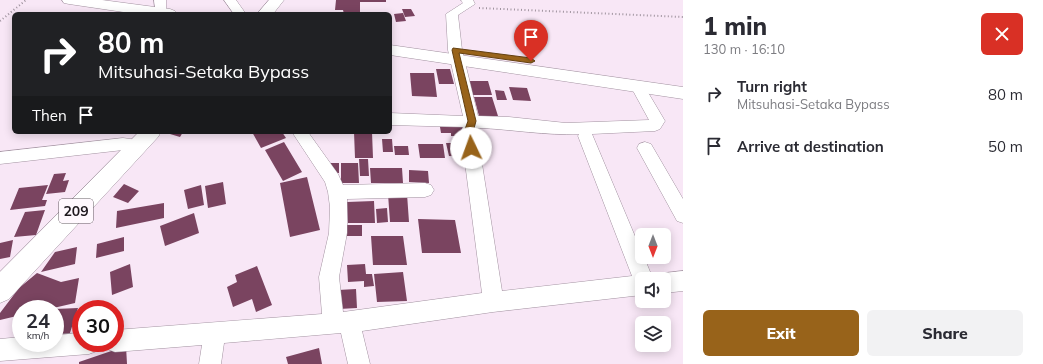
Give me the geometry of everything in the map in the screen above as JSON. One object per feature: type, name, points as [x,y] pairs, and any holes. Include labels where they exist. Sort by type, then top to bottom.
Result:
[{"type":"highway","points":[[69,0],[164,9]]},
{"type":"highway","points":[[267,12],[278,0]]},
{"type":"highway","points":[[392,40],[456,55],[638,87],[683,93]]},
{"type":"highway","points":[[392,50],[456,55],[683,82]]},
{"type":"highway","name":"209","points":[[0,290],[145,139]]},
{"type":"street","points":[[231,1],[239,12]]},
{"type":"street","points":[[468,2],[452,14],[456,55],[472,121],[469,132],[492,302]]},
{"type":"street","points":[[392,119],[509,123],[566,129],[655,125],[658,121],[638,87]]},
{"type":"street","points":[[301,134],[332,179],[337,192],[339,207],[338,233],[329,277],[342,322],[359,364]]},
{"type":"street","points":[[586,136],[640,272]]},
{"type":"street","points":[[0,158],[123,144],[145,139]]},
{"type":"street","points":[[645,148],[683,215]]},
{"type":"street","points":[[337,192],[425,190]]},
{"type":"street","points":[[671,282],[683,280]]},
{"type":"street","points":[[124,340],[342,322],[492,302],[635,286]]},
{"type":"street","points":[[210,364],[215,333]]},
{"type":"street","points":[[0,350],[72,344]]},
{"type":"path","points":[[0,21],[26,0]]},
{"type":"path","points":[[468,2],[472,8],[683,17]]},
{"type":"building","points":[[336,0],[386,0],[386,2],[360,2],[360,12],[344,12],[343,10],[335,10]]},
{"type":"building","points":[[402,9],[411,9],[415,16],[405,17]]},
{"type":"building","points":[[403,13],[406,21],[396,22],[394,14]]},
{"type":"building","points":[[436,69],[450,69],[454,84],[439,84]]},
{"type":"building","points":[[410,73],[434,73],[437,97],[412,96]]},
{"type":"building","points":[[468,81],[488,81],[492,95],[472,95]]},
{"type":"building","points":[[509,87],[527,88],[531,101],[513,100]]},
{"type":"building","points":[[495,90],[504,91],[507,100],[497,100]]},
{"type":"building","points":[[474,97],[492,97],[498,116],[479,116]]},
{"type":"building","points":[[439,121],[463,125],[465,136],[451,136],[451,133],[441,133]]},
{"type":"building","points":[[170,134],[182,134],[180,137]]},
{"type":"building","points":[[253,134],[283,134],[286,138],[261,148]]},
{"type":"building","points":[[354,134],[372,134],[373,158],[355,158]]},
{"type":"building","points":[[454,137],[466,137],[471,157],[449,156],[446,143],[455,143]]},
{"type":"building","points":[[382,139],[392,139],[393,152],[383,152]]},
{"type":"building","points":[[284,142],[302,172],[283,181],[265,150]]},
{"type":"building","points":[[418,144],[443,144],[445,158],[420,158]]},
{"type":"building","points":[[394,146],[408,146],[409,155],[395,155]]},
{"type":"building","points":[[359,159],[368,159],[369,176],[360,176]]},
{"type":"building","points":[[327,163],[339,163],[339,173],[332,173]]},
{"type":"building","points":[[341,163],[358,163],[359,183],[341,183]]},
{"type":"building","points":[[370,168],[402,168],[403,183],[371,183]]},
{"type":"building","points":[[409,170],[428,171],[429,183],[409,182]]},
{"type":"building","points":[[66,173],[63,181],[69,180],[65,192],[46,194],[54,174]]},
{"type":"building","points":[[307,177],[320,230],[290,237],[280,183]]},
{"type":"building","points":[[223,182],[226,204],[208,208],[205,186]]},
{"type":"building","points":[[124,184],[139,191],[128,203],[113,197]]},
{"type":"building","points":[[48,185],[42,200],[47,200],[45,206],[10,210],[19,188]]},
{"type":"building","points":[[201,185],[204,205],[188,209],[184,190]]},
{"type":"building","points":[[388,194],[407,194],[409,222],[390,222]]},
{"type":"building","points":[[374,201],[375,223],[348,223],[347,202]]},
{"type":"building","points":[[164,203],[164,218],[116,228],[117,211]]},
{"type":"building","points":[[387,208],[388,222],[377,223],[376,209]]},
{"type":"building","points":[[45,210],[36,235],[14,237],[25,212]]},
{"type":"building","points":[[194,213],[199,233],[165,246],[160,226]]},
{"type":"building","points":[[418,219],[455,220],[461,253],[422,253]]},
{"type":"building","points":[[345,225],[362,225],[362,236],[345,236]]},
{"type":"building","points":[[371,236],[403,236],[407,265],[373,265]]},
{"type":"building","points":[[124,237],[124,251],[96,258],[97,244]]},
{"type":"building","points":[[13,240],[10,257],[0,259],[0,243]]},
{"type":"building","points":[[77,247],[75,264],[41,272],[55,252]]},
{"type":"building","points":[[130,264],[133,287],[112,295],[110,272]]},
{"type":"building","points":[[365,264],[366,274],[372,274],[374,286],[364,287],[364,281],[348,282],[347,265]]},
{"type":"building","points":[[257,266],[272,305],[256,312],[252,299],[233,307],[227,287],[237,282],[235,275]]},
{"type":"building","points":[[403,272],[407,301],[377,302],[374,274]]},
{"type":"building","points":[[37,273],[61,282],[79,278],[75,300],[72,300],[72,304],[64,306],[64,300],[12,300],[12,317],[0,320],[0,313],[19,288]]},
{"type":"building","points":[[356,289],[357,308],[339,309],[338,290]]},
{"type":"building","points":[[72,308],[72,327],[69,336],[64,336],[64,309]]},
{"type":"building","points":[[126,346],[127,364],[79,364],[79,362],[108,352],[124,352],[124,347]]},
{"type":"building","points":[[319,348],[322,364],[288,364],[286,357]]},
{"type":"route","points":[[471,148],[469,132],[472,121],[455,50],[531,61]]}]
